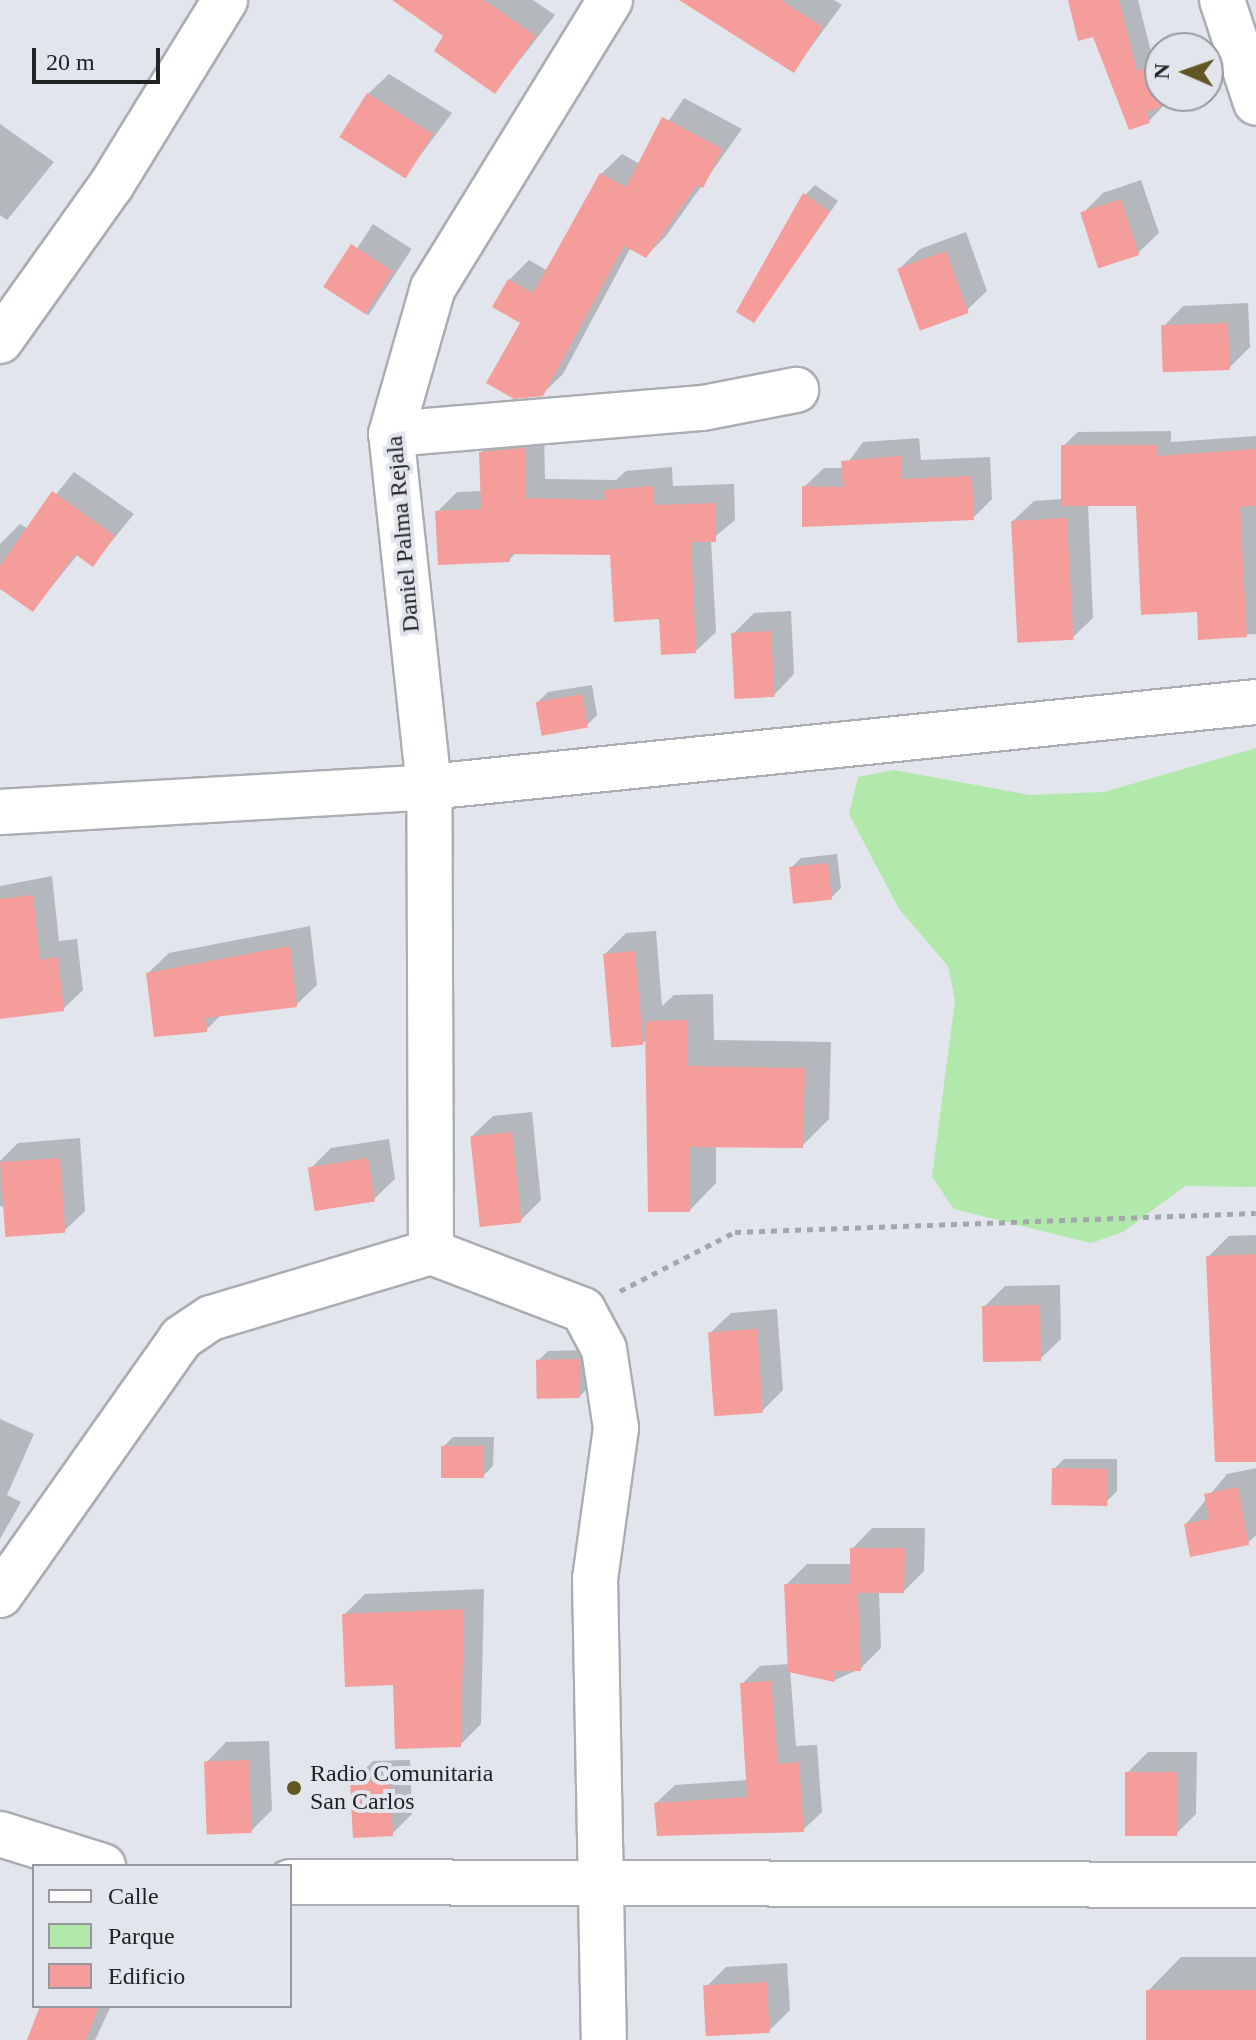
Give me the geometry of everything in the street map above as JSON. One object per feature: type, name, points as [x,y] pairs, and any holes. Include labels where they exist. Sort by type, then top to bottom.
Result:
[{"type":"street","points":[[0,341],[121,171],[225,0]]},
{"type":"street","name":"Daniel Palma Rejala","points":[[431,1252],[429,787],[391,434],[433,288],[610,0]]},
{"type":"street","points":[[1222,0],[1256,103]]},
{"type":"street","points":[[391,434],[703,408],[796,390]]},
{"type":"street","points":[[0,812],[429,787],[1256,702]]},
{"type":"street","points":[[0,1595],[181,1338],[211,1318],[431,1252],[583,1310],[604,1349],[616,1428],[595,1579],[604,1883],[604,2040]]},
{"type":"street","points":[[0,1834],[97,1864]]},
{"type":"street","points":[[292,1882],[1256,1885]]},
{"type":"path","points":[[583,1310],[735,1232],[1256,1213]]},
{"type":"green space","points":[[1256,748],[1256,1187],[1185,1186],[1123,1232],[1091,1243],[954,1209],[932,1177],[955,1000],[948,966],[899,909],[849,814],[858,777],[894,770],[1030,795],[1104,792]]},
{"type":"building","points":[[392,0],[484,0],[536,36],[495,94],[434,51],[443,36]]},
{"type":"building","points":[[679,0],[781,0],[823,27],[794,73]]},
{"type":"building","points":[[1068,0],[1119,0],[1137,71],[1144,68],[1144,112],[1147,112],[1150,123],[1129,130],[1093,37],[1078,41]]},
{"type":"building","points":[[367,93],[433,134],[406,178],[339,137]]},
{"type":"building","points":[[662,117],[723,149],[703,188],[697,185],[646,258],[624,246],[543,396],[514,399],[486,383],[520,323],[492,307],[508,279],[533,293],[600,173],[626,187]]},
{"type":"building","points":[[803,193],[830,212],[754,323],[736,312]]},
{"type":"building","points":[[1121,199],[1139,255],[1098,268],[1080,212]]},
{"type":"building","points":[[351,244],[393,271],[365,314],[323,287]]},
{"type":"building","points":[[946,251],[969,313],[920,331],[897,269]]},
{"type":"building","points":[[1228,323],[1230,370],[1163,372],[1161,325]]},
{"type":"building","points":[[1061,445],[1157,445],[1157,456],[1256,449],[1256,506],[1240,507],[1247,637],[1198,640],[1197,612],[1141,615],[1136,506],[1061,506]]},
{"type":"building","points":[[525,448],[526,498],[605,500],[604,490],[653,486],[654,505],[715,503],[716,542],[691,542],[696,653],[661,655],[659,619],[614,622],[610,555],[509,554],[510,562],[438,565],[435,511],[481,509],[479,452]]},
{"type":"building","points":[[901,456],[902,479],[972,476],[974,520],[802,527],[802,486],[843,487],[841,461]]},
{"type":"building","points":[[52,491],[115,536],[93,567],[75,554],[33,612],[0,589],[0,566]]},
{"type":"building","points":[[1067,518],[1073,640],[1017,643],[1011,521]]},
{"type":"building","points":[[771,631],[774,697],[735,699],[731,633]]},
{"type":"building","points":[[582,694],[588,727],[542,736],[536,702]]},
{"type":"building","points":[[828,863],[832,900],[793,904],[789,867]]},
{"type":"building","points":[[33,895],[40,960],[58,957],[64,1011],[0,1019],[0,899]]},
{"type":"building","points":[[290,946],[297,1007],[206,1018],[207,1032],[154,1037],[146,973]]},
{"type":"building","points":[[635,951],[643,1045],[611,1047],[603,954]]},
{"type":"building","points":[[687,1020],[688,1066],[805,1068],[803,1148],[689,1147],[690,1212],[648,1212],[645,1021]]},
{"type":"building","points":[[512,1132],[522,1223],[480,1227],[470,1136]]},
{"type":"building","points":[[60,1158],[65,1233],[5,1237],[0,1162]]},
{"type":"building","points":[[368,1158],[375,1201],[315,1211],[308,1168]]},
{"type":"building","points":[[1256,1254],[1256,1462],[1215,1462],[1206,1256]]},
{"type":"building","points":[[1040,1305],[1041,1361],[983,1362],[982,1306]]},
{"type":"building","points":[[757,1329],[763,1413],[714,1416],[708,1332]]},
{"type":"building","points":[[579,1359],[580,1398],[537,1399],[536,1360]]},
{"type":"building","points":[[441,1446],[484,1446],[484,1478],[441,1478]]},
{"type":"building","points":[[1052,1468],[1108,1469],[1107,1506],[1051,1505]]},
{"type":"building","points":[[1238,1487],[1249,1545],[1190,1557],[1184,1524],[1209,1519],[1204,1494]]},
{"type":"building","points":[[850,1548],[905,1548],[904,1593],[858,1593],[861,1671],[834,1671],[835,1682],[788,1672],[784,1584],[850,1584]]},
{"type":"building","points":[[464,1609],[461,1747],[395,1749],[393,1685],[345,1687],[342,1614]]},
{"type":"building","points":[[771,1681],[778,1764],[799,1762],[804,1832],[657,1836],[654,1803],[747,1797],[740,1683]]},
{"type":"building","points":[[249,1760],[252,1833],[207,1835],[204,1762]]},
{"type":"building","points":[[1125,1772],[1177,1772],[1177,1836],[1125,1836]]},
{"type":"building","points":[[390,1780],[393,1836],[353,1838],[350,1782]]},
{"type":"building","points":[[767,1982],[770,2033],[706,2036],[703,1985]]},
{"type":"building","points":[[1146,1990],[1256,1990],[1256,2040],[1146,2040]]},
{"type":"building","points":[[39,2008],[98,2008],[86,2040],[27,2040]]},
{"type":"place","name":"Radio Comunitaria San Carlos","points":[[294,1788]]}]
